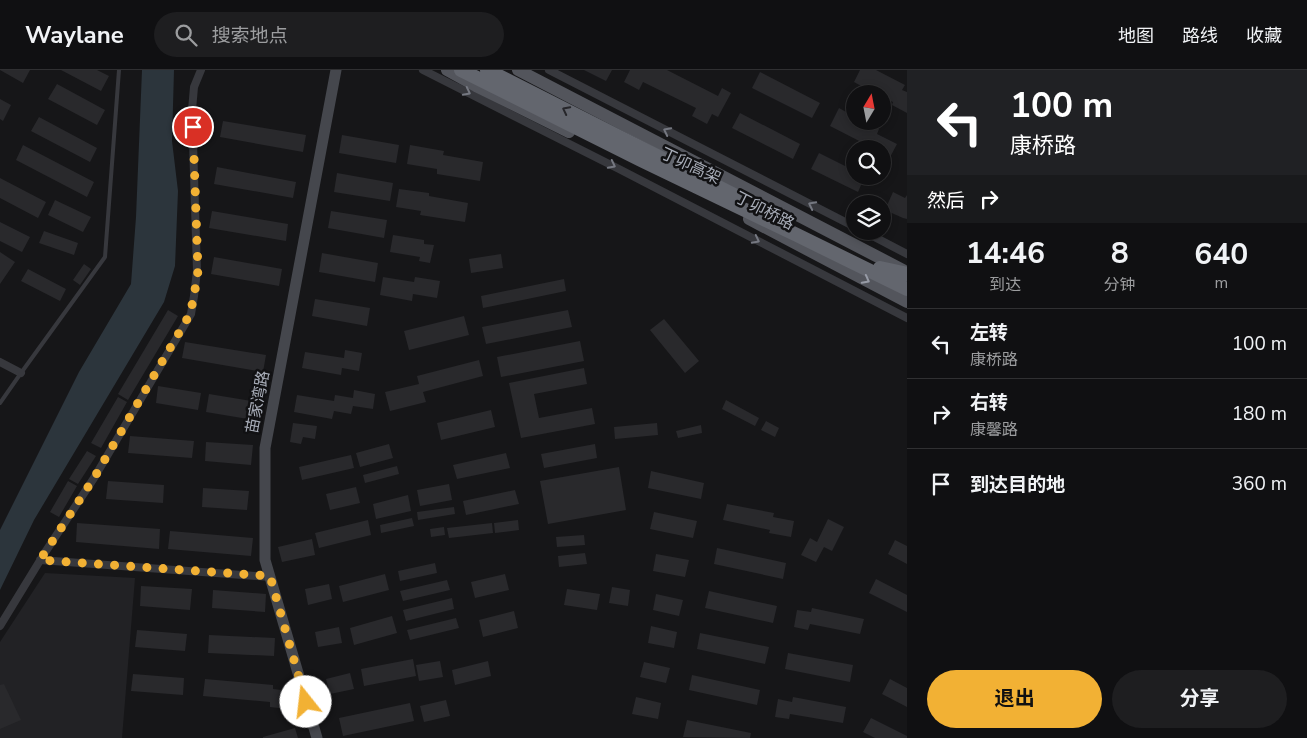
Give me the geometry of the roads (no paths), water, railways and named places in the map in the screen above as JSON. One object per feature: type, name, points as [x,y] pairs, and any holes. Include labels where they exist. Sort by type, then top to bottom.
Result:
[{"type":"highway","name":"丁卯高架","points":[[461,70],[907,289]]},
{"type":"highway","name":"丁卯高架","points":[[487,70],[907,280]]},
{"type":"highway","points":[[880,268],[907,273]]},
{"type":"main road","name":"丁卯桥路","points":[[446,70],[771,230],[907,302]]},
{"type":"main road","name":"丁卯桥路","points":[[518,70],[907,273]]},
{"type":"street","points":[[0,626],[40,560],[94,478],[190,314],[198,271],[192,110],[194,87],[201,70]]},
{"type":"street","name":"苗家湾路","points":[[317,738],[265,560],[265,448],[336,70]]},
{"type":"street","points":[[423,70],[907,318]]},
{"type":"street","points":[[549,70],[846,222]]},
{"type":"street","points":[[880,240],[907,254]]},
{"type":"street","points":[[0,362],[20,373]]},
{"type":"street","points":[[40,560],[270,576]]},
{"type":"lane","points":[[0,403],[20,373],[106,258],[119,70]]}]
